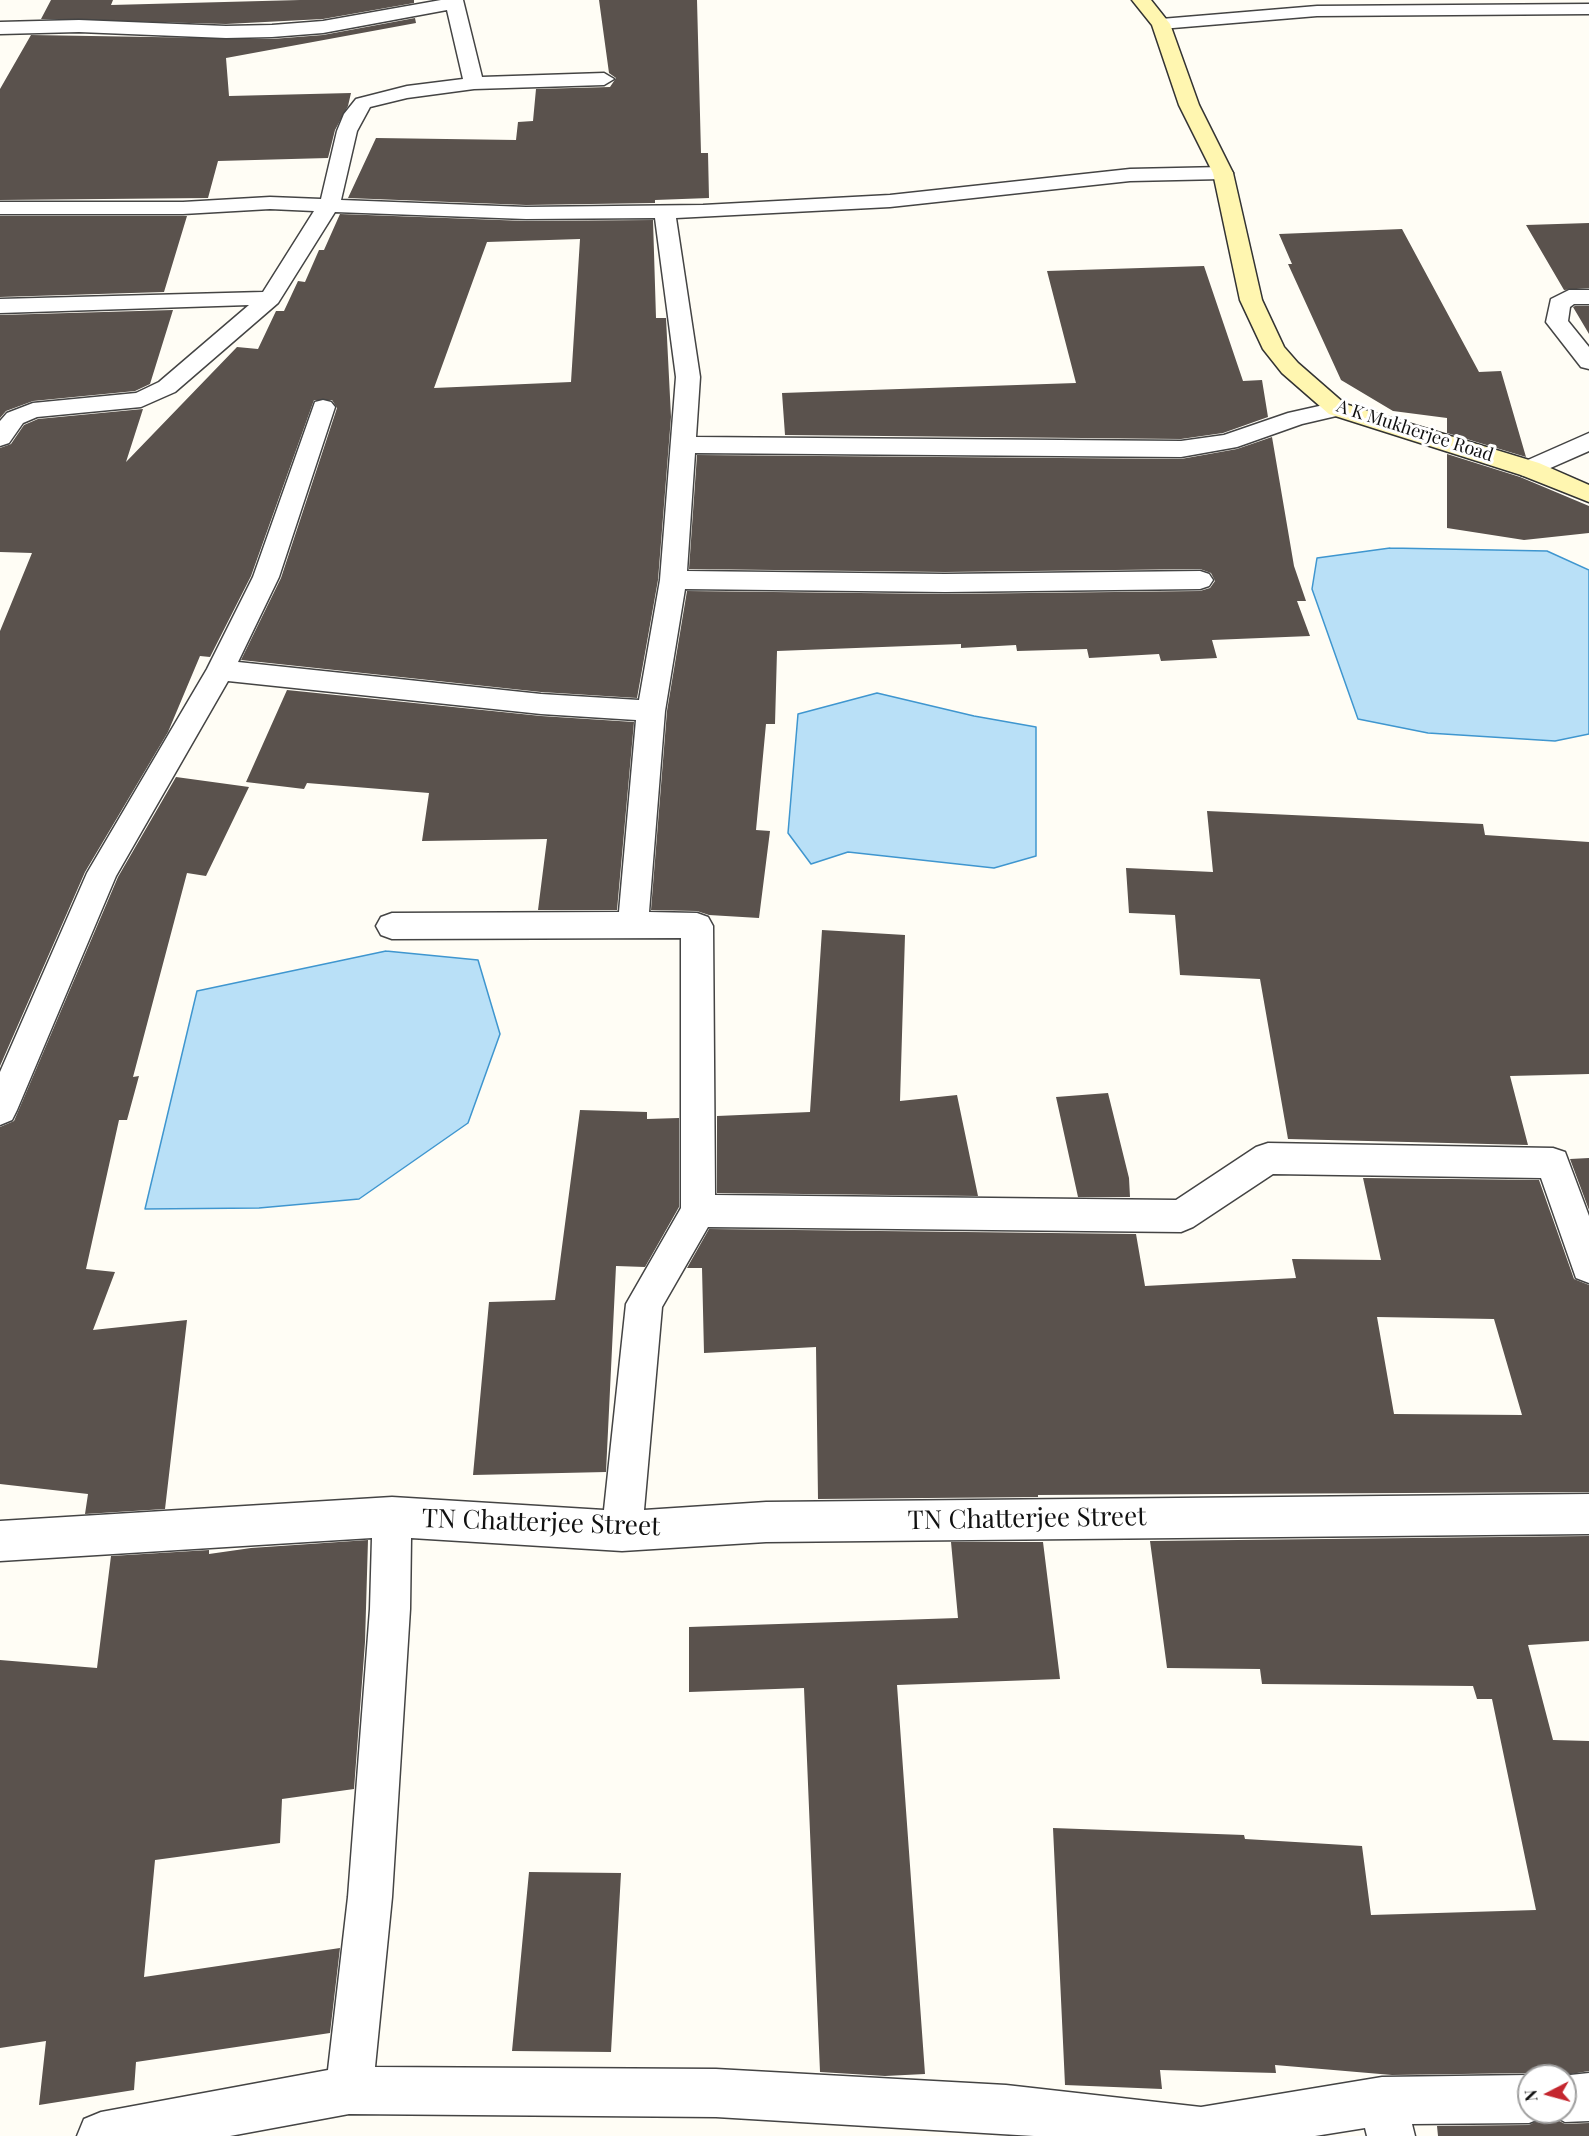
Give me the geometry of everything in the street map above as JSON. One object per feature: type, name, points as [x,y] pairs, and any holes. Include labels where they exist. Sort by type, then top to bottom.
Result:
[{"type":"street","name":"A K Mukherjee Road","points":[[1141,0],[1161,24],[1189,105],[1222,173],[1251,300],[1269,339],[1290,368],[1337,409],[1530,469],[1589,494]]},
{"type":"street","points":[[0,28],[79,26],[272,32],[333,26],[454,2],[474,83]]},
{"type":"street","points":[[1161,24],[1317,11],[1589,9]]},
{"type":"street","points":[[0,438],[15,418],[33,410],[141,400],[167,387],[270,298],[330,203],[347,131],[363,103],[407,92],[474,83],[604,79]]},
{"type":"street","points":[[0,208],[183,208],[270,202],[526,213],[665,211],[890,201],[1130,175],[1222,173]]},
{"type":"street","points":[[633,924],[651,711],[673,580],[685,445],[688,377],[665,211]]},
{"type":"street","points":[[1589,297],[1569,297],[1559,304],[1557,322],[1589,362]]},
{"type":"street","points":[[0,306],[270,298]]},
{"type":"street","points":[[0,1110],[102,873],[220,670],[266,577],[323,407]]},
{"type":"street","points":[[685,445],[1181,449],[1228,442],[1296,418],[1337,409]]},
{"type":"street","points":[[1530,469],[1589,441]]},
{"type":"street","points":[[673,580],[945,583],[1200,580]]},
{"type":"street","points":[[220,670],[541,704],[651,711]]},
{"type":"street","points":[[392,926],[633,924],[697,926],[698,1211],[644,1304],[622,1531]]},
{"type":"street","points":[[698,1211],[1181,1216],[1268,1158],[1554,1163],[1589,1266]]},
{"type":"street","name":"TN Chatterjee Street","points":[[350,2090],[370,1897],[390,1609],[392,1517],[622,1531],[766,1522],[1589,1514]]},
{"type":"street","points":[[0,1541],[392,1517]]},
{"type":"street","points":[[101,2136],[350,2090],[716,2093],[1005,2109],[1201,2131],[1387,2119],[1517,2100]]},
{"type":"water","points":[[1390,548],[1547,551],[1589,570],[1589,734],[1555,741],[1428,733],[1358,719],[1312,589],[1317,558]]},
{"type":"water","points":[[877,693],[974,716],[1036,727],[1036,856],[994,868],[848,852],[811,864],[788,833],[798,714]]},
{"type":"water","points":[[386,951],[478,960],[500,1034],[468,1123],[359,1199],[259,1208],[145,1209],[197,991]]},
{"type":"building","points":[[51,0],[113,0],[111,5],[300,0],[414,0],[414,3],[323,19],[226,24],[41,19]]},
{"type":"building","points":[[599,0],[697,0],[701,153],[708,153],[709,198],[655,200],[655,203],[526,205],[348,198],[376,138],[516,140],[518,122],[533,121],[536,89],[610,87],[616,78],[609,73]]},
{"type":"building","points":[[415,18],[416,23],[226,58],[229,96],[351,93],[348,106],[335,130],[328,158],[218,161],[208,198],[0,200],[0,89],[31,35],[272,39],[323,35]]},
{"type":"building","points":[[340,214],[526,221],[653,220],[656,318],[666,318],[671,417],[658,580],[637,698],[541,692],[241,660],[281,578],[337,408],[332,400],[314,400],[251,576],[210,657],[200,656],[168,732],[85,872],[0,1066],[0,631],[32,553],[0,552],[0,448],[11,444],[24,425],[38,419],[143,409],[126,462],[237,347],[258,349],[276,311],[284,311],[298,281],[305,282],[319,250],[324,250]],"holes":[[[580,239],[571,382],[434,388],[487,242]]]},
{"type":"building","points":[[0,216],[187,216],[164,292],[0,297]]},
{"type":"building","points":[[1589,223],[1589,288],[1564,290],[1526,225]]},
{"type":"building","points":[[1402,229],[1479,372],[1501,371],[1526,457],[1447,433],[1447,418],[1393,411],[1341,380],[1288,264],[1292,264],[1279,234]]},
{"type":"building","points":[[1204,266],[1243,381],[1262,380],[1268,417],[1223,433],[1181,439],[785,435],[782,393],[1076,383],[1047,271]]},
{"type":"building","points":[[1589,306],[1589,334],[1573,307]]},
{"type":"building","points":[[173,310],[150,384],[135,391],[33,401],[6,411],[0,418],[0,315]]},
{"type":"building","points":[[1272,437],[1294,566],[1306,601],[1297,601],[1310,636],[1212,640],[1217,658],[1161,661],[1159,654],[1089,658],[1087,649],[1017,651],[1016,645],[961,648],[961,644],[777,651],[775,724],[766,724],[756,830],[770,831],[759,918],[709,915],[697,911],[651,910],[667,711],[687,591],[945,594],[1200,591],[1210,588],[1215,581],[1211,573],[1200,569],[945,572],[689,569],[697,455],[1181,459],[1237,449]]},
{"type":"building","points":[[1447,454],[1520,477],[1589,506],[1589,533],[1524,540],[1447,528]]},
{"type":"building","points":[[287,690],[541,716],[634,722],[617,910],[538,910],[547,839],[422,841],[429,793],[307,783],[304,789],[246,782]]},
{"type":"building","points":[[176,777],[249,787],[206,876],[187,873],[133,1077],[139,1076],[127,1120],[119,1120],[86,1269],[115,1272],[93,1330],[187,1320],[165,1509],[85,1514],[88,1494],[0,1484],[0,1127],[14,1121],[118,877]]},
{"type":"building","points":[[1207,811],[1483,824],[1485,835],[1589,842],[1589,1074],[1510,1076],[1528,1145],[1288,1139],[1260,979],[1180,975],[1175,915],[1129,913],[1126,868],[1213,872]]},
{"type":"building","points":[[822,930],[905,935],[900,1101],[957,1095],[978,1196],[717,1193],[717,1116],[810,1112]]},
{"type":"building","points":[[1108,1093],[1129,1178],[1130,1197],[1078,1197],[1056,1097]]},
{"type":"building","points":[[580,1110],[647,1112],[647,1119],[679,1118],[679,1207],[645,1267],[616,1266],[606,1472],[473,1475],[489,1302],[555,1300]]},
{"type":"building","points":[[1589,1158],[1589,1210],[1570,1159]]},
{"type":"building","points":[[1363,1178],[1539,1180],[1574,1279],[1589,1285],[1589,1492],[1038,1495],[1038,1497],[818,1499],[816,1347],[704,1353],[702,1268],[687,1268],[709,1229],[1136,1234],[1145,1286],[1296,1278],[1292,1259],[1381,1260]],"holes":[[[1377,1317],[1494,1319],[1522,1415],[1394,1414]]]},
{"type":"building","points":[[1589,1536],[1589,1641],[1528,1645],[1553,1740],[1589,1741],[1589,2071],[1577,2073],[1577,2064],[1517,2064],[1517,2073],[1392,2075],[1275,2065],[1276,2073],[1160,2070],[1162,2089],[1065,2085],[1053,1828],[1244,1835],[1245,1839],[1362,1846],[1371,1915],[1536,1910],[1492,1699],[1477,1699],[1473,1686],[1262,1684],[1260,1669],[1167,1668],[1150,1541]]},
{"type":"building","points":[[368,1540],[365,1642],[354,1789],[282,1799],[280,1843],[155,1860],[144,1977],[340,1948],[330,2033],[136,2062],[134,2090],[39,2105],[46,2041],[0,2048],[0,1660],[97,1668],[111,1556],[209,1550],[209,1554],[251,1548]]},
{"type":"building","points":[[951,1542],[1043,1542],[1060,1679],[897,1685],[925,2074],[885,2076],[820,2072],[804,1688],[689,1692],[689,1627],[958,1618]]},
{"type":"building","points":[[529,1872],[621,1873],[611,2052],[512,2051]]},
{"type":"building","points":[[1589,2123],[1589,2136],[1438,2136],[1437,2126]]}]
